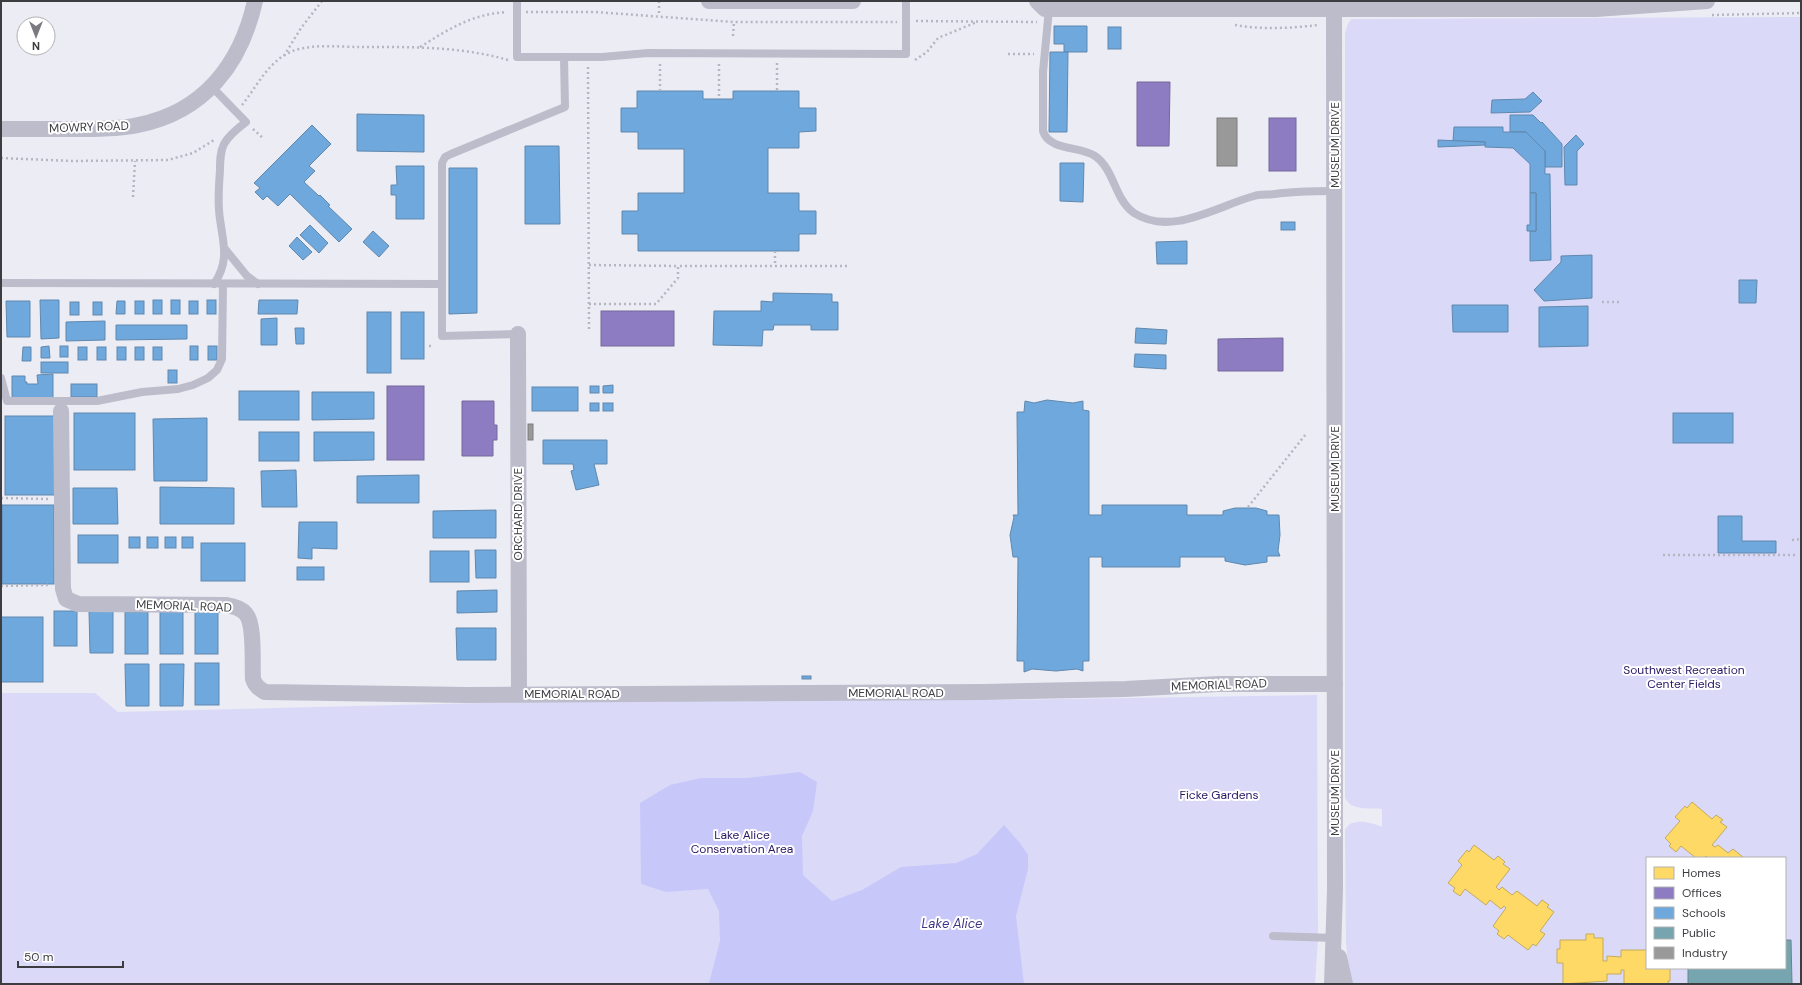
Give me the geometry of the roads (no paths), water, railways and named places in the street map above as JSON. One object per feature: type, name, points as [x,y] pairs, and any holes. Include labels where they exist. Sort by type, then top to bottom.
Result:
[{"type":"street","name":"MOWRY ROAD","points":[[1,129],[110,128],[139,125],[176,112],[199,98],[212,87],[227,69],[239,50],[247,32],[255,1]]},
{"type":"street","points":[[709,1],[853,1]]},
{"type":"street","points":[[1043,5],[1334,4],[1611,9],[1707,1]]},
{"type":"street","name":"MUSEUM DRIVE","points":[[1332,984],[1335,938],[1334,4]]},
{"type":"street","name":"ORCHARD DRIVE","points":[[518,334],[519,694]]},
{"type":"street","name":"MEMORIAL ROAD","points":[[61,411],[62,585],[66,599],[78,604],[226,605],[244,611],[250,623],[253,679],[255,684],[265,692],[519,694],[992,692],[1125,689],[1219,684],[1335,684]]},
{"type":"street","name":"MUSEUM DRIVE","points":[[1335,938],[1345,984]]},
{"type":"lane","points":[[518,1],[518,57],[602,57],[648,53],[906,54],[906,1]]},
{"type":"lane","points":[[1043,5],[1044,135],[1055,143],[1088,152],[1096,156],[1104,164],[1120,196],[1133,212],[1156,221],[1177,221],[1204,214],[1255,196],[1300,191],[1335,191]]},
{"type":"lane","points":[[518,334],[442,336],[442,166],[444,160],[451,154],[564,107],[564,57]]},
{"type":"lane","points":[[212,87],[246,122],[228,138],[222,152],[219,205],[225,249],[222,270],[214,284]]},
{"type":"lane","points":[[225,249],[244,273],[258,284]]},
{"type":"lane","points":[[1,283],[442,284]]},
{"type":"lane","points":[[1,378],[7,401],[97,401],[142,392],[178,389],[201,382],[217,370],[222,359],[223,284]]},
{"type":"lane","points":[[1273,936],[1335,938]]},
{"type":"water","name":"Lake Alice","points":[[800,772],[817,782],[813,811],[802,836],[803,875],[832,901],[862,890],[901,867],[956,863],[977,854],[1004,825],[1020,843],[1028,855],[1028,869],[1016,916],[1024,984],[709,983],[720,941],[719,911],[708,889],[666,892],[641,884],[640,803],[670,785],[701,778],[746,778]]},
{"type":"park label","name":"Southwest Recreation Center Fields","points":[[1684,677]]},
{"type":"park label","name":"Ficke Gardens","points":[[1219,795]]},
{"type":"park label","name":"Lake Alice Conservation Area","points":[[742,842]]}]
